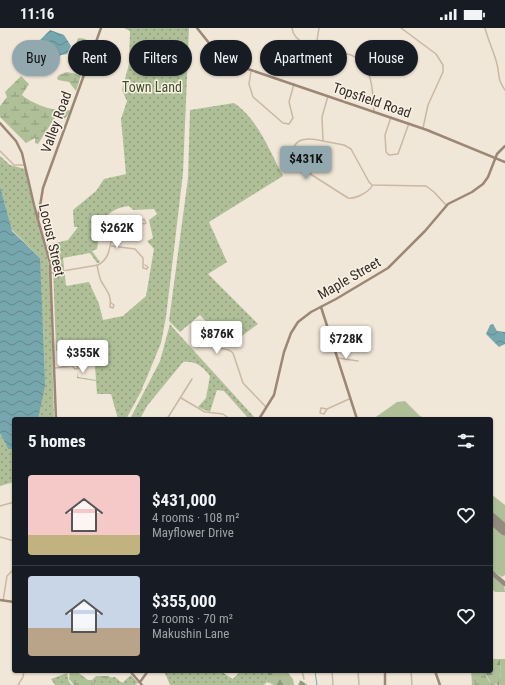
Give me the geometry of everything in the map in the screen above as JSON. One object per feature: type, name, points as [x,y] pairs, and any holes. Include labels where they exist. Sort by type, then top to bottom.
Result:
[{"type":"main road","name":"Valley Road","points":[[39,225],[39,207],[43,188],[101,28]]},
{"type":"main road","name":"Topsfield Road","points":[[197,28],[206,40]]},
{"type":"main road","name":"Topsfield Road","points":[[252,70],[422,128],[505,162]]},
{"type":"main road","name":"Locust Street","points":[[0,123],[18,144],[26,164],[51,273],[56,417]]},
{"type":"main road","name":"Maple Street","points":[[260,417],[274,395],[280,366],[293,330],[303,318],[388,268],[425,231],[446,206],[480,187],[488,177],[495,159],[505,146]]},
{"type":"main road","points":[[321,307],[356,417]]},
{"type":"main road","points":[[2,600],[12,602]]},
{"type":"main road","points":[[132,673],[142,685]]},
{"type":"main road","points":[[140,682],[147,673]]},
{"type":"main road","points":[[385,673],[385,685]]},
{"type":"main road","points":[[436,673],[440,685]]},
{"type":"street","points":[[292,28],[294,34],[302,40]]},
{"type":"street","points":[[317,40],[320,28]]},
{"type":"street","points":[[401,28],[436,54],[443,64],[443,72],[428,105],[422,128]]},
{"type":"street","points":[[485,28],[497,64],[498,79],[505,90]]},
{"type":"street","points":[[347,53],[356,57],[368,72],[374,112]]},
{"type":"street","points":[[250,76],[249,84],[253,97],[283,123],[289,124],[293,118],[288,102],[294,84]]},
{"type":"street","points":[[323,141],[322,117],[328,96]]},
{"type":"street","points":[[391,117],[385,140],[386,152],[389,155],[398,154],[408,123]]},
{"type":"street","points":[[372,185],[368,191],[355,197],[348,198],[301,168],[293,155],[296,144],[301,139],[307,138],[344,145],[351,148],[372,185],[426,186],[434,192],[446,206]]},
{"type":"street","points":[[0,151],[14,165],[26,164]]},
{"type":"street","points":[[51,273],[97,265],[107,258],[111,246],[113,230],[119,222],[127,219],[141,221]]},
{"type":"street","points":[[111,246],[135,249],[142,255],[144,265]]},
{"type":"street","points":[[97,265],[101,281],[109,292],[111,303]]},
{"type":"street","points":[[199,344],[229,350],[233,353],[243,383],[266,407]]},
{"type":"street","points":[[338,358],[358,361]]},
{"type":"street","points":[[55,368],[72,366]]},
{"type":"street","points":[[168,417],[192,379]]},
{"type":"street","points":[[181,398],[205,412],[223,414],[227,417]]},
{"type":"street","points":[[327,409],[351,398]]},
{"type":"street","points":[[0,506],[12,503]]},
{"type":"street","points":[[0,537],[12,540]]},
{"type":"street","points":[[2,600],[7,576],[12,571]]},
{"type":"street","points":[[18,685],[23,679],[24,673]]},
{"type":"street","points":[[303,673],[304,678]]},
{"type":"street","points":[[332,673],[333,685]]},
{"type":"street","points":[[358,673],[359,685]]},
{"type":"street","points":[[411,673],[412,685]]},
{"type":"green space","points":[[124,28],[189,28],[189,40],[130,40],[130,31]]},
{"type":"green space","points":[[78,38],[86,39],[86,40],[77,40]]},
{"type":"green space","name":"Town Land","points":[[129,64],[129,76],[187,76],[183,173],[166,317],[161,343],[145,382],[127,417],[117,417],[111,394],[97,394],[96,381],[77,378],[78,372],[78,377],[96,380],[95,366],[98,366],[95,357],[72,364],[57,365],[76,361],[96,354],[91,342],[56,351],[53,266],[47,245],[68,240],[78,227],[74,227],[73,210],[96,191],[104,179],[126,174],[121,119],[127,101],[122,90]],"holes":[[[129,206],[133,210],[154,209],[157,214],[149,220],[153,238],[147,241],[154,249],[146,296],[123,316],[103,320],[99,304],[89,282],[66,286],[63,258],[90,253],[97,263],[100,262],[92,251],[97,249],[104,220],[113,211]]]},
{"type":"green space","points":[[67,72],[68,76],[81,76],[76,91],[69,82],[58,80],[57,78],[60,75]]},
{"type":"green space","points":[[21,76],[29,84],[22,95],[26,98],[32,102],[52,109],[65,111],[70,110],[64,119],[61,115],[56,116],[38,144],[35,143],[35,138],[26,143],[0,117],[0,106],[7,97],[5,92]]},
{"type":"green space","points":[[234,103],[257,127],[283,176],[209,222],[227,262],[208,274],[258,324],[227,347],[220,346],[217,333],[200,315],[180,332],[169,321],[188,178],[190,110]]},
{"type":"green space","points":[[0,156],[10,165],[25,169],[50,273],[54,417],[38,417],[40,258],[11,229],[0,186]]},
{"type":"green space","points":[[170,324],[254,417],[247,417],[224,391],[217,390],[210,412],[198,407],[206,398],[210,376],[204,369],[195,363],[183,362],[147,406],[141,417],[131,417],[160,361]]},
{"type":"green space","points":[[139,387],[143,388],[127,417],[123,417]]},
{"type":"green space","points":[[405,401],[422,417],[376,417],[397,402]]},
{"type":"green space","points":[[0,433],[8,449],[12,449],[12,483],[0,486]]},
{"type":"green space","points":[[493,496],[505,505],[505,525],[493,515]]},
{"type":"green space","points":[[493,525],[505,535],[505,575],[502,577],[493,571]]},
{"type":"green space","points":[[493,576],[504,585],[505,592],[495,592],[493,590]]},
{"type":"green space","points":[[493,659],[500,659],[501,672],[499,685],[491,683],[486,675],[475,682],[475,685],[472,685],[471,673],[493,673]]},
{"type":"green space","points":[[500,659],[505,659],[505,685],[499,685],[501,672]]},
{"type":"green space","points":[[67,673],[69,682],[72,685],[55,685],[51,679]]},
{"type":"green space","points":[[70,673],[79,673],[88,680],[92,680],[96,676],[108,676],[127,685],[74,685],[69,679]]},
{"type":"green space","points":[[165,673],[217,673],[232,680],[239,673],[268,673],[264,685],[170,685]]},
{"type":"green space","points":[[188,673],[223,673],[233,679],[239,673],[288,673],[293,679],[294,685],[274,685],[267,682],[264,685],[174,685]]},
{"type":"green space","points":[[477,673],[484,673],[490,682],[496,685],[475,685],[474,677]]},
{"type":"green space","points":[[131,675],[138,683],[135,685],[92,685],[99,679],[115,677],[122,683]]},
{"type":"green space","points":[[300,680],[308,685],[298,685]]},
{"type":"water","points":[[50,30],[64,35],[68,41],[68,52],[67,54],[60,56],[60,40],[40,40]]},
{"type":"water","points":[[0,186],[12,231],[40,258],[45,386],[38,417],[12,417],[12,449],[8,449],[0,433]]},
{"type":"water","points":[[493,324],[497,331],[505,332],[505,344],[499,347],[486,334],[490,325]]},
{"type":"waterway","points":[[315,673],[317,685]]},
{"type":"taxiway","points":[[493,574],[505,584]]},
{"type":"runway","points":[[493,520],[505,530]]}]
